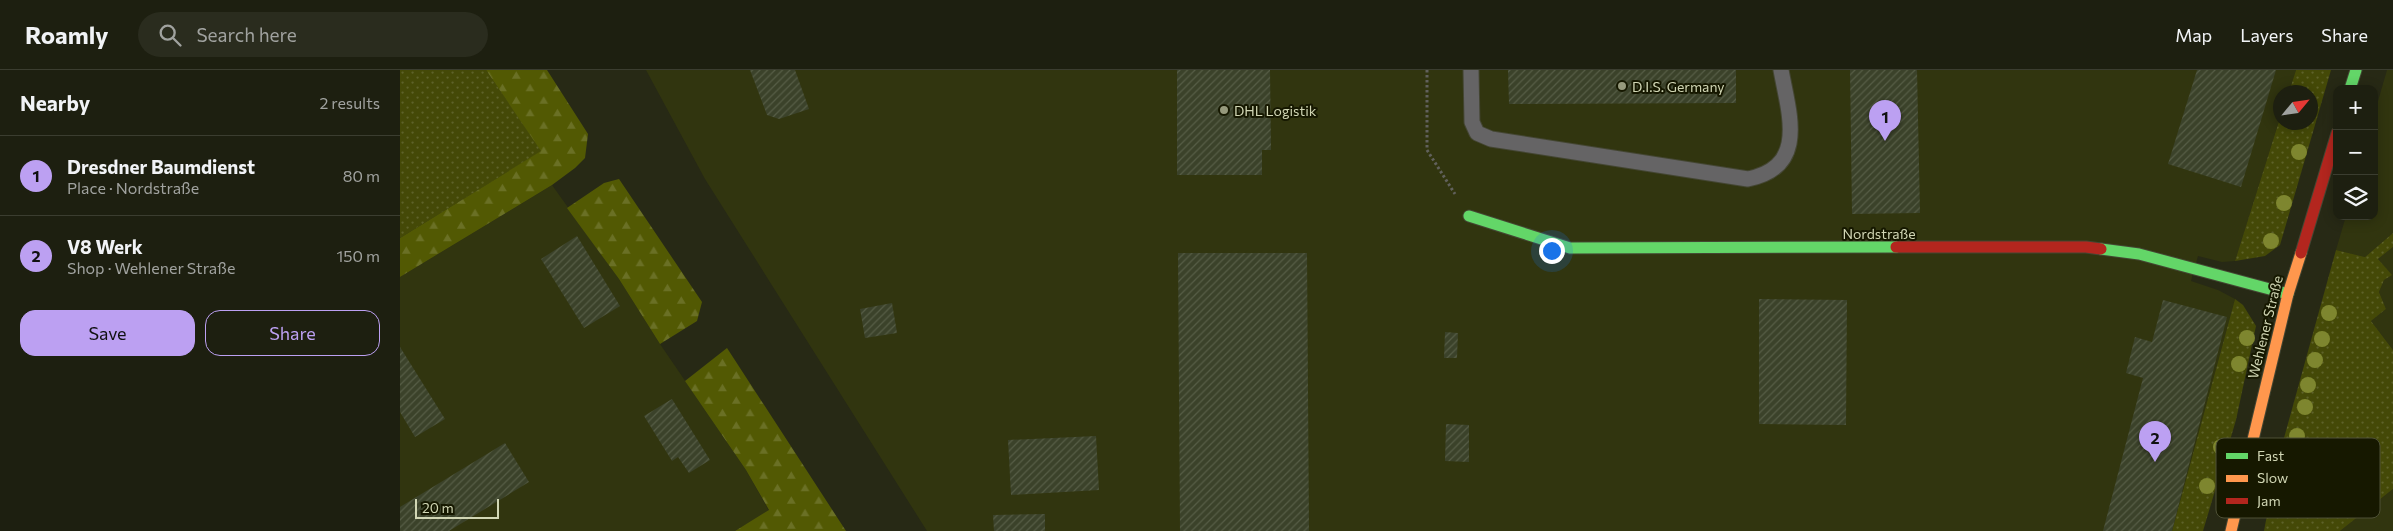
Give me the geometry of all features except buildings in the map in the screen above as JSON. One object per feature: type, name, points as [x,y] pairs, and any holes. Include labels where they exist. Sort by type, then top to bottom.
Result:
[{"type":"street","points":[[2351,85],[2356,70]]},
{"type":"street","name":"Wehlener Straße","points":[[2253,438],[2288,294],[2333,146]]},
{"type":"street","name":"Nordstraße","points":[[1469,216],[1570,248],[2086,247],[2139,254],[2288,294]]},
{"type":"street","name":"Wehlener Straße","points":[[2231,531],[2234,518]]},
{"type":"lane","points":[[1471,70],[1472,122],[1477,133],[1491,139],[1748,179],[1764,176],[1778,166],[1787,154],[1790,141],[1790,118],[1780,70]]},
{"type":"path","points":[[1427,70],[1427,150],[1469,216]]},
{"type":"shaded area","points":[[400,70],[486,70],[542,151],[400,238]]},
{"type":"shaded area","points":[[646,70],[2296,70],[2291,85],[2273,85],[2273,130],[2276,130],[2235,261],[2222,262],[2198,256],[2191,281],[2218,290],[2235,299],[2172,531],[927,531],[705,179]]},
{"type":"shaded area","points":[[2296,70],[2331,70],[2318,115],[2318,85],[2291,85]]},
{"type":"shaded area","points":[[2387,70],[2393,70],[2393,233],[2365,257],[2336,250],[2345,220],[2378,220],[2378,101]]},
{"type":"shaded area","points":[[2276,130],[2314,130],[2280,245],[2265,256],[2235,261]]},
{"type":"shaded area","points":[[552,185],[619,279],[660,344],[746,470],[769,511],[735,531],[400,531],[400,277]]},
{"type":"shaded area","points":[[2393,233],[2393,247],[2378,259],[2392,275],[2384,280],[2379,292],[2386,309],[2371,321],[2393,350],[2393,489],[2380,499],[2380,438],[2284,438],[2336,250],[2365,257]]},
{"type":"shaded area","points":[[2393,247],[2393,350],[2371,321],[2386,309],[2379,292],[2384,280],[2391,275],[2378,259]]},
{"type":"shaded area","points":[[2235,299],[2243,305],[2256,326],[2236,420],[2231,438],[2216,438],[2216,487],[2203,531],[2172,531]]},
{"type":"shaded area","points":[[2393,489],[2393,531],[2340,531],[2356,518],[2380,518],[2380,499]]},
{"type":"shaded area","points":[[2266,518],[2356,518],[2340,531],[2264,531]]},
{"type":"green space","points":[[486,70],[547,70],[588,134],[585,158],[552,185],[400,277],[400,238],[541,151]]},
{"type":"green space","points":[[619,179],[702,302],[697,321],[660,344],[619,279],[567,208],[604,183]]},
{"type":"green space","points":[[727,348],[846,531],[735,531],[769,510],[746,470],[685,381]]},
{"type":"traffic: fast","points":[[2351,85],[2356,70]]},
{"type":"traffic: fast","points":[[1469,216],[1570,248],[1896,247]]},
{"type":"traffic: fast","points":[[2101,249],[2139,254],[2288,294]]},
{"type":"traffic: slow","points":[[2253,438],[2288,294],[2301,253]]},
{"type":"traffic: slow","points":[[2231,531],[2234,518]]},
{"type":"traffic: jam","points":[[2301,253],[2333,146]]},
{"type":"traffic: jam","points":[[1896,247],[2086,247],[2101,249]]},
{"type":"place","name":"D.I.S. Germany","points":[[1622,86]]},
{"type":"place","name":"DHL Logistik","points":[[1224,110]]},
{"type":"place","name":"Dresdner Baumdienst","points":[[1885,141]]},
{"type":"place","name":"V8 Werk","points":[[2155,462]]}]
